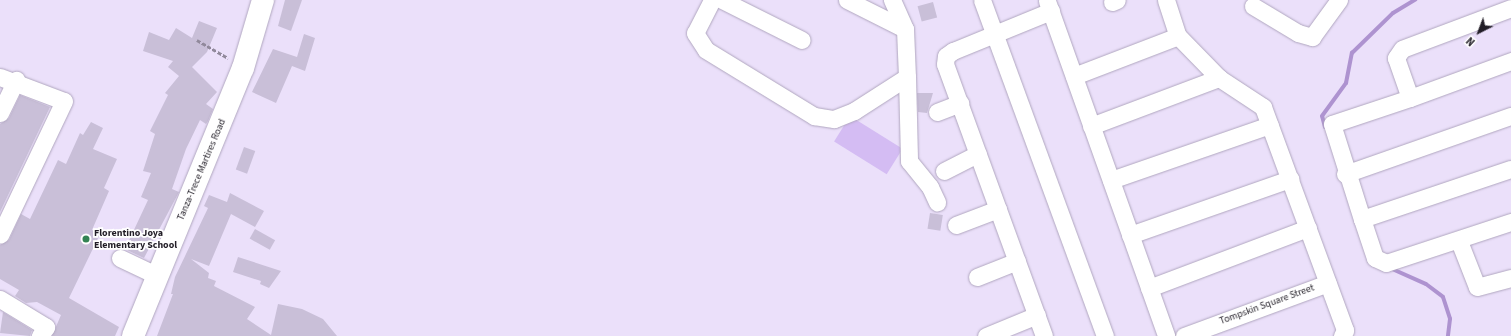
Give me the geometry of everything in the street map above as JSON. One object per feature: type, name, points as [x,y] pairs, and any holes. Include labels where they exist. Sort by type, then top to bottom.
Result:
[{"type":"main road","name":"Tanza-Trece Martires Road","points":[[133,336],[244,68],[263,0]]},
{"type":"street","points":[[712,0],[695,33],[697,40],[706,50],[814,116],[834,119],[854,111],[907,77]]},
{"type":"street","points":[[722,0],[802,40]]},
{"type":"street","points":[[848,0],[905,29]]},
{"type":"street","points":[[892,0],[905,29],[909,162],[930,187],[937,202]]},
{"type":"street","points":[[982,0],[1105,336]]},
{"type":"street","points":[[1166,0],[1178,36],[1219,78],[1263,107],[1345,330],[1342,336]]},
{"type":"street","points":[[1253,6],[1298,33],[1312,36],[1339,0]]},
{"type":"street","points":[[1044,336],[960,103],[946,56],[1049,6],[1166,336]]},
{"type":"street","points":[[1410,98],[1396,58],[1402,49],[1511,8]]},
{"type":"street","points":[[1074,76],[1178,36]]},
{"type":"street","points":[[1511,61],[1410,98],[1332,124],[1345,174],[1375,258],[1386,263],[1459,241],[1511,222]]},
{"type":"street","points":[[1091,126],[1219,78]]},
{"type":"street","points":[[0,113],[8,79],[64,101],[0,235]]},
{"type":"street","points":[[937,112],[960,103]]},
{"type":"street","points":[[1345,174],[1511,116]]},
{"type":"street","points":[[1111,180],[1270,125]]},
{"type":"street","points":[[944,170],[978,154]]},
{"type":"street","points":[[1362,219],[1511,169]]},
{"type":"street","points":[[1130,235],[1290,179]]},
{"type":"street","points":[[956,225],[998,209]]},
{"type":"street","points":[[1149,288],[1308,228]]},
{"type":"street","points":[[1459,241],[1477,287],[1511,278]]},
{"type":"street","points":[[120,258],[158,276]]},
{"type":"street","points":[[977,277],[1017,261]]},
{"type":"street","name":"Tompskin Square Street","points":[[1184,336],[1328,283]]},
{"type":"street","points":[[0,299],[46,327],[40,336]]},
{"type":"street","points":[[986,336],[1037,315]]},
{"type":"path","points":[[197,40],[244,68]]},
{"type":"shaded area","points":[[850,116],[903,149],[887,174],[834,141]]},
{"type":"building","points":[[285,0],[302,0],[291,31],[278,26]]},
{"type":"building","points":[[933,2],[937,17],[922,22],[918,6]]},
{"type":"building","points":[[199,21],[217,28],[207,52],[192,67],[217,92],[206,104],[213,109],[208,121],[206,124],[200,120],[186,149],[172,189],[179,192],[144,258],[125,249],[148,200],[141,197],[151,173],[143,171],[155,134],[150,131],[168,95],[165,93],[179,76],[168,67],[173,61],[143,51],[149,32],[169,40],[176,28],[192,38]]},
{"type":"building","points":[[304,34],[315,38],[305,71],[292,66],[276,103],[252,92],[273,49],[297,57]]},
{"type":"building","points":[[917,93],[933,93],[927,113],[918,112]]},
{"type":"building","points":[[20,95],[50,107],[0,212],[0,124],[9,118]]},
{"type":"building","points":[[91,122],[103,128],[93,149],[117,159],[104,188],[109,191],[92,230],[100,234],[69,298],[119,327],[115,336],[52,336],[61,315],[37,302],[26,303],[15,296],[19,290],[0,279],[0,245],[9,240],[21,214],[30,219],[58,160],[66,164],[80,133],[83,135]]},
{"type":"building","points":[[244,147],[255,151],[247,174],[236,170]]},
{"type":"building","points":[[230,193],[264,211],[255,227],[231,214],[209,266],[191,259],[209,273],[208,278],[216,281],[214,286],[255,307],[247,319],[271,335],[278,304],[302,309],[323,319],[337,336],[157,336],[173,294],[171,294],[175,277],[208,208],[204,206],[209,195],[227,202]]},
{"type":"building","points":[[930,213],[943,215],[940,231],[927,229]]},
{"type":"building","points":[[255,229],[275,240],[270,250],[250,239]]},
{"type":"building","points":[[238,257],[281,271],[269,288],[260,284],[261,281],[233,272]]},
{"type":"building","points":[[3,312],[32,330],[30,336],[0,333]]},
{"type":"waterway","points":[[1325,127],[1322,116],[1346,83],[1352,53],[1393,13],[1415,0]]},
{"type":"waterway","points":[[1390,268],[1426,284],[1443,297],[1450,319],[1448,336]]},
{"type":"place","name":"Florentino Joya Elementary School","points":[[86,239]]}]
